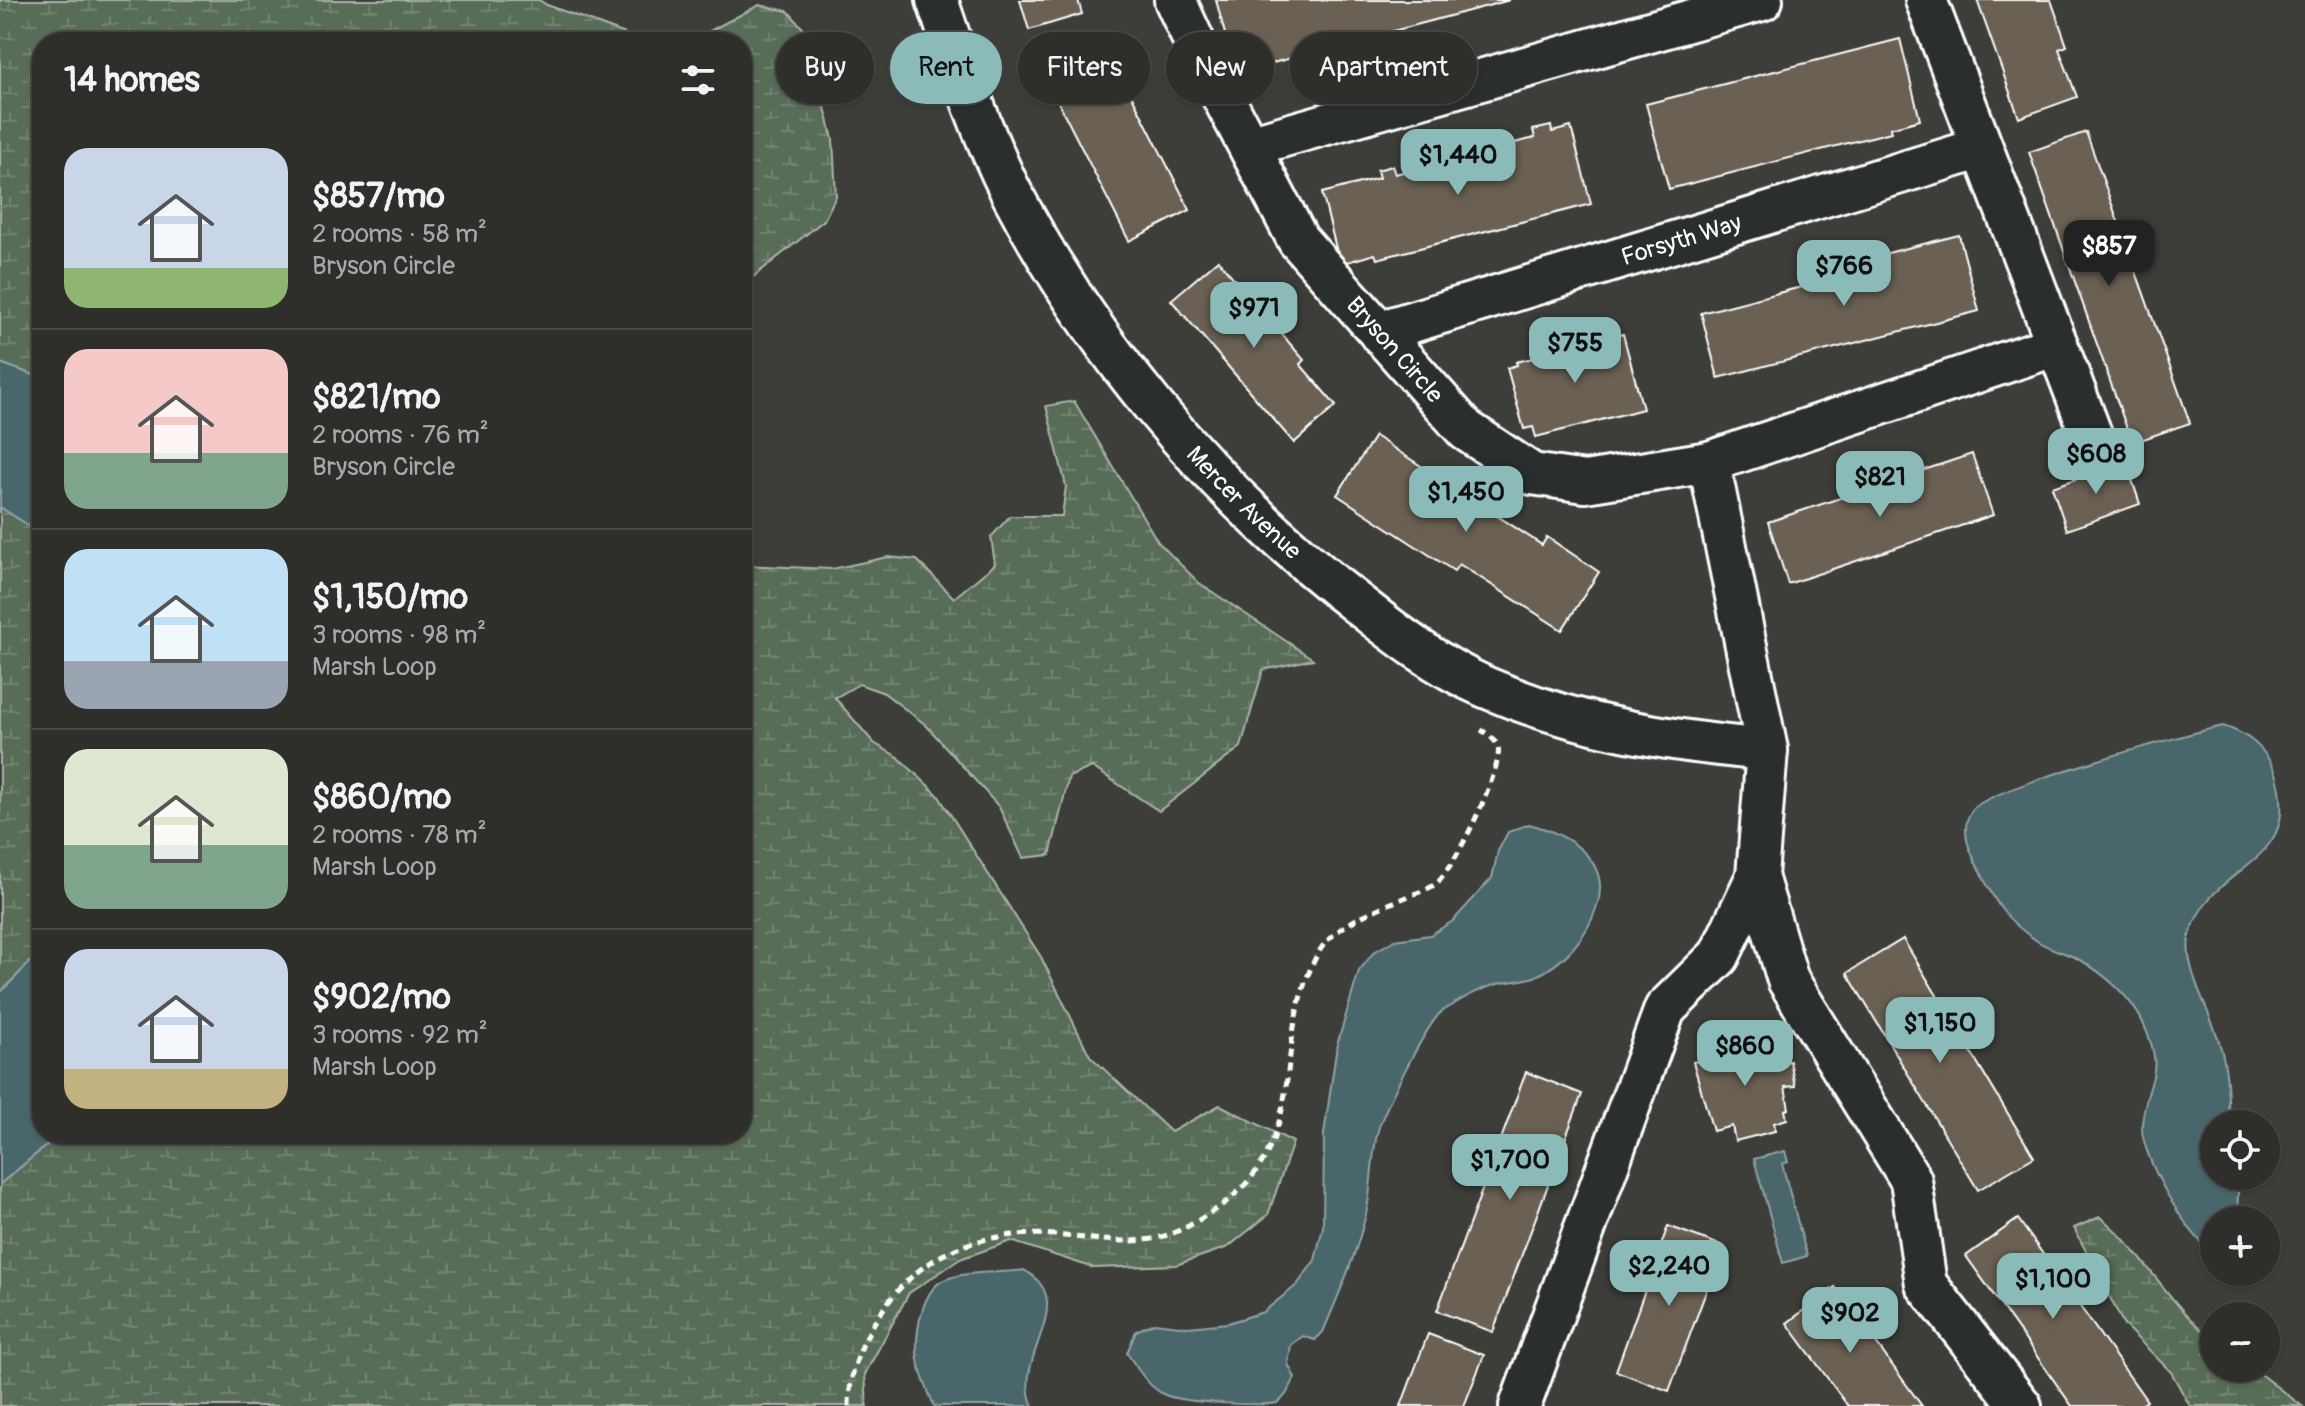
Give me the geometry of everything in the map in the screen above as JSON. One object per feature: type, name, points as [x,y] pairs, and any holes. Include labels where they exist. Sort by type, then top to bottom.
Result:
[{"type":"street","name":"Mercer Avenue","points":[[937,0],[981,126],[1011,191],[1059,277],[1116,358],[1162,416],[1236,498],[1312,567],[1420,650],[1494,691],[1544,711],[1625,732],[1681,742],[1767,750]]},
{"type":"street","name":"Bryson Circle","points":[[1175,0],[1298,240],[1466,430],[1532,474],[1585,482],[1709,462],[2057,345]]},
{"type":"street","points":[[1249,146],[1762,0]]},
{"type":"street","points":[[1926,0],[2096,447]]},
{"type":"street","name":"Forsyth Way","points":[[1379,332],[1982,148]]},
{"type":"street","points":[[1520,1406],[1665,1009],[1719,956],[1757,876],[1767,750],[1709,462]]},
{"type":"street","points":[[1757,876],[1788,980],[1911,1180],[1926,1284],[2021,1406]]},
{"type":"path","points":[[849,1406],[849,1394],[864,1338],[898,1287],[937,1258],[974,1240],[1020,1234],[1118,1242],[1160,1237],[1196,1222],[1225,1203],[1251,1177],[1264,1159],[1282,1118],[1296,1018],[1303,988],[1319,951],[1330,938],[1360,917],[1427,888],[1444,876],[1498,764],[1499,748],[1485,732]]},
{"type":"green space","points":[[0,0],[539,0],[620,32],[32,32],[32,374],[0,363]]},
{"type":"green space","points":[[759,5],[788,11],[806,32],[776,32],[776,104],[824,104],[833,139],[836,196],[824,220],[752,278],[752,32],[708,32]]},
{"type":"green space","points":[[1074,401],[1158,542],[1199,583],[1313,659],[1263,670],[1241,747],[1159,811],[1092,767],[1069,777],[1050,855],[1023,858],[999,807],[926,725],[884,693],[859,684],[835,698],[874,743],[898,757],[938,795],[1041,957],[1090,1056],[1171,1132],[1220,1105],[1293,1142],[1268,1215],[1228,1247],[1176,1265],[1094,1268],[1011,1241],[960,1259],[909,1293],[865,1374],[867,1406],[0,1406],[0,1184],[48,1144],[752,1144],[752,565],[832,569],[888,557],[917,560],[954,598],[995,564],[991,537],[1010,516],[1062,516],[1066,486],[1046,406]]},
{"type":"green space","points":[[0,507],[32,528],[32,960],[0,993]]},
{"type":"green space","points":[[2100,1217],[2130,1246],[2200,1328],[2200,1382],[2270,1382],[2302,1406],[2190,1406],[2171,1372],[2124,1325],[2074,1228]]},
{"type":"water","points":[[0,363],[32,374],[32,528],[0,507]]},
{"type":"water","points":[[2223,726],[2241,733],[2267,756],[2276,773],[2282,804],[2278,828],[2267,846],[2201,909],[2190,934],[2188,946],[2193,975],[2225,1065],[2228,1110],[2200,1110],[2200,1190],[2237,1190],[2238,1193],[2238,1206],[2200,1206],[2200,1241],[2167,1194],[2143,1138],[2144,1109],[2155,1067],[2151,1042],[2139,1015],[2116,986],[2096,970],[2042,944],[2003,912],[1973,858],[1966,834],[1972,810],[1986,800],[2049,776]]},
{"type":"water","points":[[1529,824],[1572,842],[1592,862],[1600,890],[1593,917],[1581,939],[1555,965],[1534,977],[1493,985],[1473,993],[1443,1010],[1432,1024],[1406,1069],[1379,1127],[1368,1207],[1361,1233],[1323,1332],[1315,1340],[1303,1336],[1291,1345],[1288,1364],[1295,1378],[1288,1392],[1277,1403],[1256,1404],[1188,1400],[1159,1392],[1143,1377],[1127,1353],[1136,1331],[1154,1323],[1188,1327],[1228,1323],[1263,1312],[1297,1285],[1315,1260],[1323,1227],[1324,1134],[1337,1045],[1359,971],[1374,952],[1395,940],[1430,935],[1453,921],[1492,878],[1498,851],[1508,832]]},
{"type":"water","points":[[32,960],[32,1144],[48,1144],[0,1184],[0,993]]},
{"type":"water","points":[[1785,1151],[1788,1162],[1782,1164],[1807,1256],[1783,1263],[1754,1159]]},
{"type":"water","points":[[1024,1270],[1040,1283],[1047,1298],[1046,1315],[1030,1369],[1028,1387],[1033,1406],[934,1406],[921,1373],[917,1352],[919,1323],[930,1293],[936,1285],[953,1277]]},
{"type":"building","points":[[1020,0],[1078,0],[1082,14],[1029,30]]},
{"type":"building","points":[[1216,0],[1510,0],[1390,32],[1290,32],[1290,58],[1274,63],[1274,32],[1224,32]]},
{"type":"building","points":[[1977,0],[2051,0],[2067,46],[2059,49],[2077,97],[2019,118]]},
{"type":"building","points":[[1900,39],[1920,120],[1890,128],[1891,132],[1669,189],[1646,104]]},
{"type":"building","points":[[1059,104],[1136,104],[1190,210],[1129,241]]},
{"type":"building","points":[[1551,126],[1552,132],[1571,127],[1591,204],[1377,259],[1375,254],[1340,264],[1322,193],[1379,178],[1377,170],[1392,166],[1395,174],[1431,165],[1429,158],[1446,154],[1447,160],[1483,151],[1481,144],[1496,140],[1498,147],[1535,138],[1533,130]]},
{"type":"building","points":[[2086,132],[2190,423],[2132,443],[2029,152]]},
{"type":"building","points":[[1959,235],[1979,311],[1718,378],[1701,313],[1867,270],[1864,259]]},
{"type":"building","points":[[1218,260],[1304,360],[1300,364],[1336,406],[1294,443],[1171,300]]},
{"type":"building","points":[[1604,332],[1606,338],[1623,334],[1643,409],[1536,437],[1533,427],[1524,429],[1507,368],[1517,365],[1516,362],[1537,357],[1535,349],[1552,344],[1554,351],[1589,342],[1587,336]]},
{"type":"building","points":[[1375,436],[1542,545],[1547,537],[1599,572],[1562,630],[1459,564],[1454,571],[1337,495]]},
{"type":"building","points":[[1972,454],[1993,515],[1788,584],[1768,522]]},
{"type":"building","points":[[2126,462],[2140,504],[2067,530],[2052,487]]},
{"type":"building","points":[[1903,939],[2034,1157],[1978,1190],[1847,973]]},
{"type":"building","points":[[1752,1038],[1754,1046],[1772,1042],[1777,1064],[1790,1061],[1795,1086],[1785,1087],[1789,1109],[1785,1110],[1787,1119],[1774,1123],[1775,1131],[1735,1141],[1732,1126],[1713,1131],[1693,1062],[1714,1057],[1712,1048]]},
{"type":"building","points":[[1526,1072],[1582,1094],[1493,1332],[1437,1311]]},
{"type":"building","points":[[2018,1219],[2147,1401],[2140,1406],[2072,1406],[1966,1256]]},
{"type":"building","points":[[1668,1226],[1723,1246],[1669,1391],[1616,1371]]},
{"type":"building","points":[[1835,1287],[1922,1406],[1848,1406],[1787,1323]]},
{"type":"building","points":[[1428,1334],[1484,1355],[1464,1406],[1401,1406]]}]
